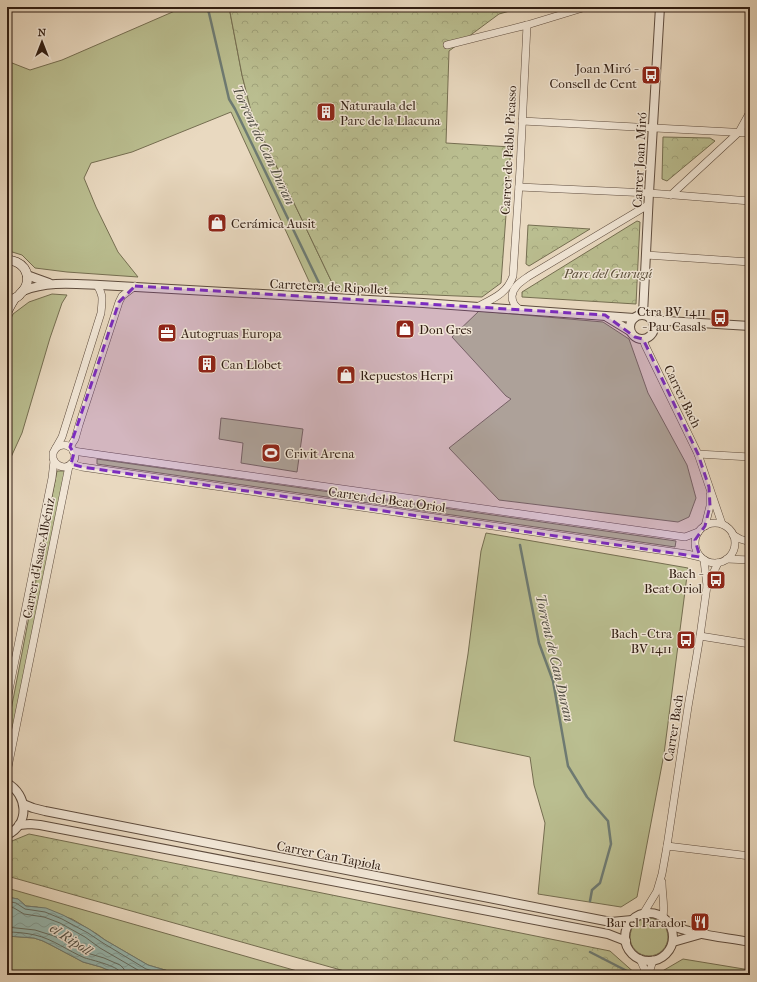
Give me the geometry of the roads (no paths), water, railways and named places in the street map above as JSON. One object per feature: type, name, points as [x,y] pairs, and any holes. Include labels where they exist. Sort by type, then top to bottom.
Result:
[{"type":"main road","points":[[7,260],[17,262],[23,267],[27,275],[28,282],[23,291],[11,299],[7,312]]},
{"type":"street","points":[[447,45],[527,25],[586,7]]},
{"type":"street","name":"Carrer Joan Miró","points":[[643,314],[660,7]]},
{"type":"street","name":"Carrer de Pablo Picasso","points":[[477,307],[502,294],[508,287],[513,276],[527,25]]},
{"type":"street","points":[[671,195],[739,132],[750,112]]},
{"type":"street","points":[[522,120],[750,133]]},
{"type":"street","points":[[519,187],[649,193],[750,201]]},
{"type":"street","points":[[520,310],[515,306],[512,298],[514,289],[519,283],[648,205]]},
{"type":"street","points":[[646,256],[750,262]]},
{"type":"street","name":"Carretera de Ripollet","points":[[27,275],[52,283],[135,286],[634,318]]},
{"type":"street","points":[[513,276],[516,282],[519,283]]},
{"type":"street","name":"Carretera de Ripollet","points":[[23,291],[52,283]]},
{"type":"street","name":"Carrer d'Isaac Albéniz","points":[[7,700],[47,504],[54,461],[54,450],[62,437],[101,313],[103,297],[96,285]]},
{"type":"street","name":"Carrer d'Isaac Albéniz","points":[[7,772],[70,465],[75,456],[72,449],[119,302],[122,296],[135,286]]},
{"type":"street","points":[[643,314],[650,317],[655,327],[650,337],[639,339],[630,331],[630,326],[631,321],[634,318],[643,314]]},
{"type":"street","name":"Carretera de Ripollet","points":[[605,316],[630,331]]},
{"type":"street","points":[[653,321],[750,326]]},
{"type":"street","name":"Carrer Bach","points":[[643,339],[698,454],[722,524]]},
{"type":"street","points":[[56,448],[64,445],[72,449]]},
{"type":"street","name":"Carrer del Beat Oriol","points":[[72,449],[101,455],[685,537],[698,532],[705,526]]},
{"type":"street","points":[[698,454],[750,457]]},
{"type":"street","points":[[54,461],[60,467],[70,465]]},
{"type":"street","name":"Carrer del Beat Oriol","points":[[70,465],[680,553],[718,563]]},
{"type":"street","name":"Carrer Bach","points":[[705,526],[710,506],[709,487]]},
{"type":"street","points":[[705,526],[709,524],[722,524],[728,528],[733,535],[735,541],[732,553],[727,559],[718,563]]},
{"type":"street","points":[[698,532],[695,540],[695,548],[702,558]]},
{"type":"street","points":[[733,535],[750,542]]},
{"type":"street","name":"Carrer Bach","points":[[643,914],[657,891],[667,846],[700,636],[706,586],[702,558]]},
{"type":"street","points":[[727,559],[750,560]]},
{"type":"street","name":"Carrer Bach","points":[[706,586],[718,563]]},
{"type":"street","points":[[700,636],[750,644]]},
{"type":"street","points":[[7,783],[17,791],[21,797],[24,813],[16,830],[7,835]]},
{"type":"street","name":"Carrer Can Tapiola","points":[[23,804],[45,811],[611,922],[632,920]]},
{"type":"street","name":"Carrer Can Tapiola","points":[[19,825],[40,825],[608,934],[626,941]]},
{"type":"street","points":[[667,846],[750,856]]},
{"type":"street","name":"Carrer Bach","points":[[662,874],[663,917]]},
{"type":"street","points":[[643,914],[657,914],[663,917],[670,925],[673,936],[673,942],[663,956],[648,961],[635,956],[630,951],[626,941],[628,926],[637,916],[643,914]]},
{"type":"street","points":[[670,925],[702,934],[750,942]]},
{"type":"street","points":[[673,942],[702,934]]},
{"type":"street","points":[[640,959],[647,975]]},
{"type":"street","points":[[647,975],[653,960]]},
{"type":"water","name":"el Ripoll","points":[[7,897],[18,899],[26,906],[46,908],[63,915],[148,965],[182,975],[120,975],[101,967],[83,962],[43,941],[34,938],[7,936]]},
{"type":"waterway","name":"Torrent de Can Duran","points":[[206,7],[209,13],[229,99],[320,285]]},
{"type":"waterway","name":"Torrent de Can Duran","points":[[520,545],[539,643],[553,681],[568,766],[587,797],[608,821],[611,844],[600,883],[592,890],[590,901]]},
{"type":"waterway","name":"Torrent de Can Duran","points":[[590,952],[627,971]]},
{"type":"place","name":"Joan Miró - Consell de Cent","points":[[651,75]]},
{"type":"place","name":"Naturaula del Parc de la Llacuna","points":[[326,112]]},
{"type":"place","name":"Cerámica Ausit","points":[[217,223]]},
{"type":"place","name":"Ctra BV 1411 - Pau Casals","points":[[720,318]]},
{"type":"place","name":"Don Gres","points":[[405,329]]},
{"type":"place","name":"Autogruas Europa","points":[[167,333]]},
{"type":"place","name":"Can Llobet","points":[[207,364]]},
{"type":"place","name":"Repuestos Herpi","points":[[346,375]]},
{"type":"place","name":"Crivit Arena","points":[[271,453]]},
{"type":"place","name":"Bach - Beat Oriol","points":[[716,580]]},
{"type":"place","name":"Bach - Ctra BV 1411","points":[[686,640]]},
{"type":"place","name":"Bar el Parador","points":[[700,922]]},
{"type":"park label","name":"Parc del Gurugú","points":[[608,273]]}]
